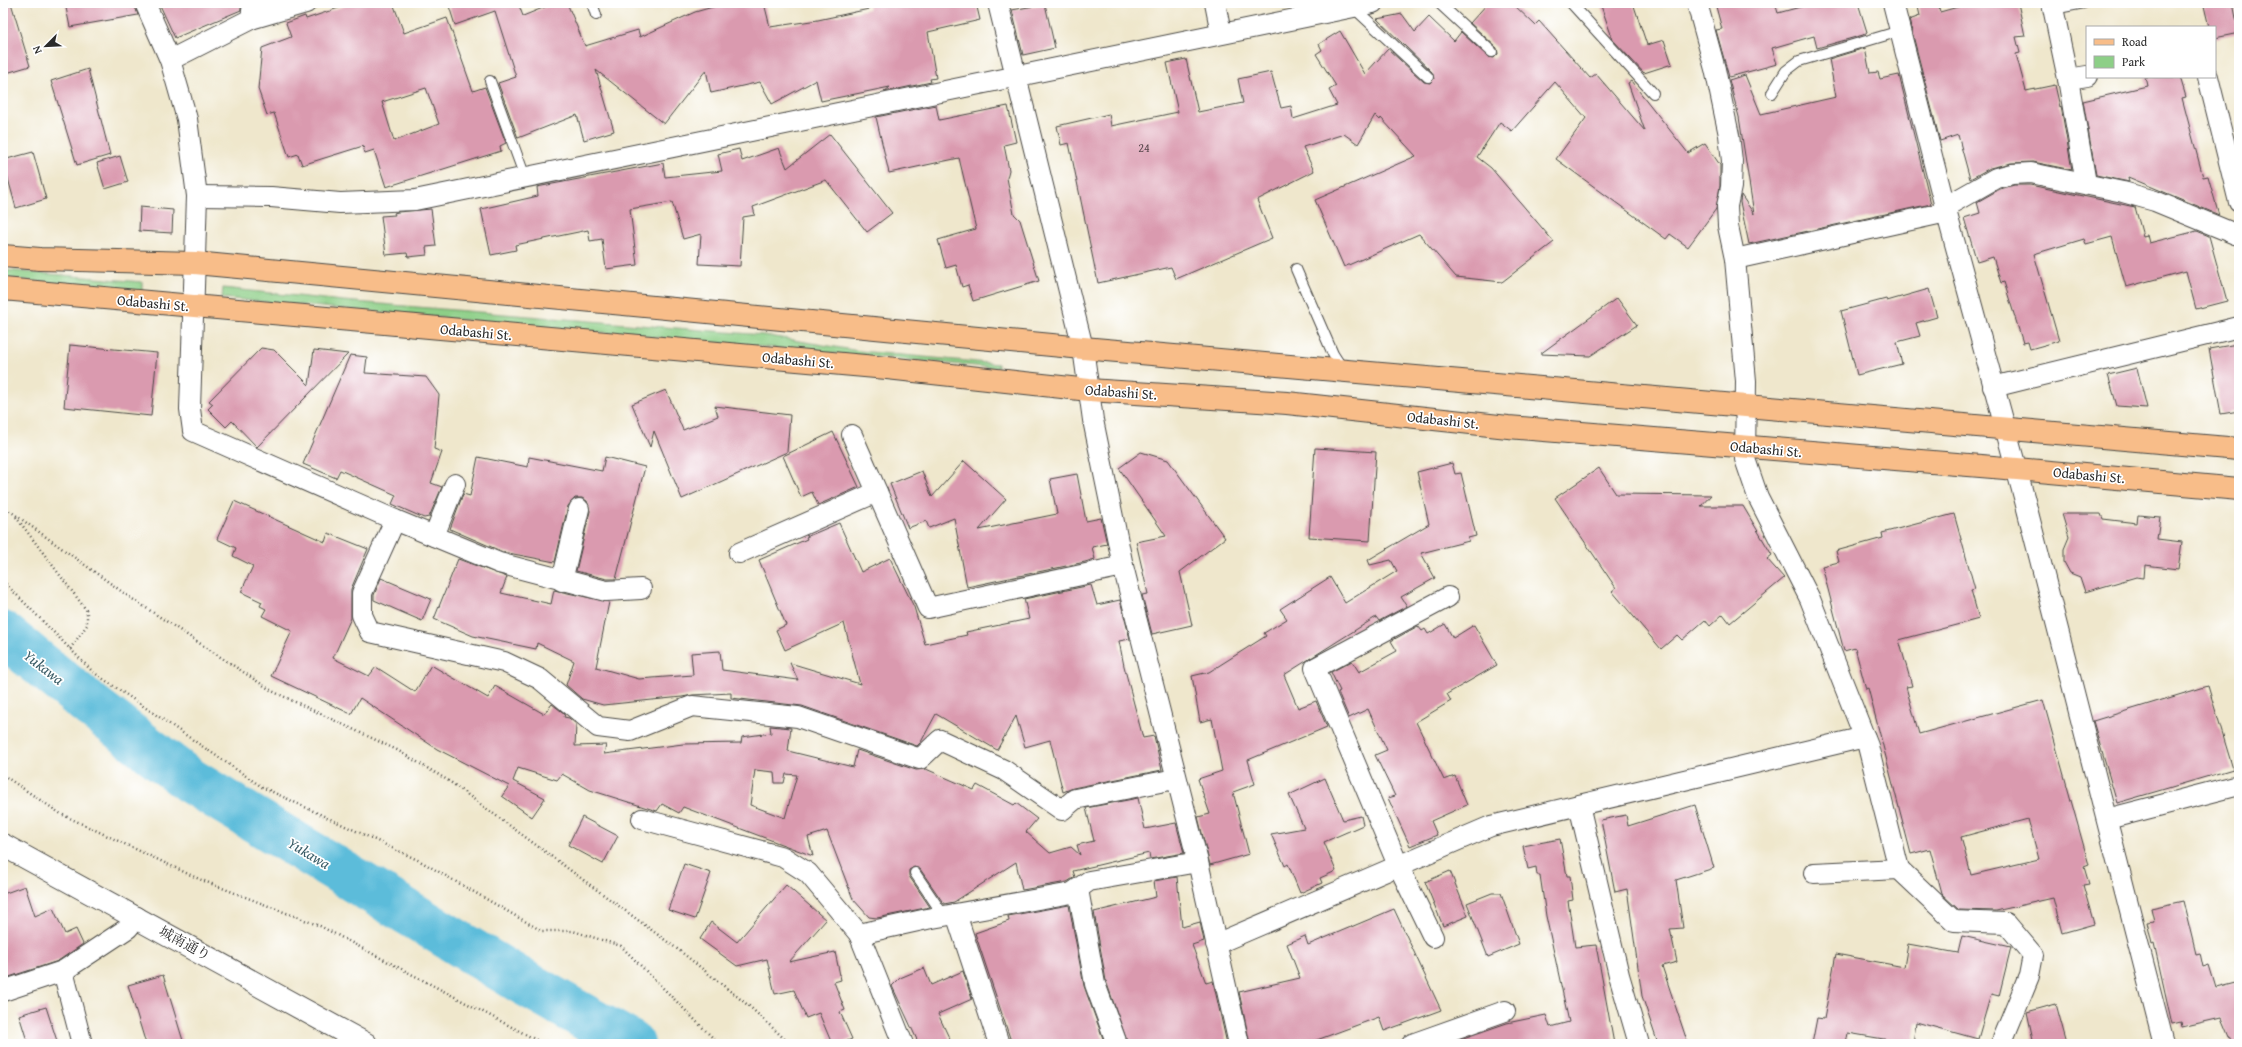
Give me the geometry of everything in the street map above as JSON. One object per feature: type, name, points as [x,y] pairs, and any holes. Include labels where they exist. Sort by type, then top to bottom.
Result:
[{"type":"main road","points":[[3,256],[40,259],[195,263],[1083,348],[2006,430],[2239,449]]},
{"type":"main road","name":"Odabashi St.","points":[[3,289],[887,368],[1089,390],[1287,403],[1508,427],[2239,489]]},
{"type":"street","points":[[145,3],[170,60],[187,119],[197,196],[190,409],[193,431],[499,564],[606,591],[641,589]]},
{"type":"street","points":[[170,60],[252,11],[306,3]]},
{"type":"street","points":[[998,3],[1015,78],[1083,348],[1093,420],[1123,566],[1175,780],[1198,862],[1238,1044]]},
{"type":"street","points":[[1215,3],[1221,33]]},
{"type":"street","points":[[197,196],[271,197],[340,203],[415,200],[1015,78],[1221,33],[1373,3]]},
{"type":"street","points":[[1697,3],[1729,135],[1732,161],[1731,187],[1727,206],[1728,226],[1735,259],[1746,381],[1744,407],[1745,459],[1758,497],[1810,599],[1865,737],[1899,869],[1954,921],[2006,923],[2032,955],[2029,976],[2001,1044]]},
{"type":"street","points":[[1893,3],[1946,210],[2017,469],[2164,1044]]},
{"type":"street","points":[[2052,6],[2077,78],[2086,183]]},
{"type":"street","points":[[2208,78],[2239,202]]},
{"type":"street","points":[[1735,259],[1946,210],[1996,178],[2012,174],[2031,174],[2086,183],[2155,201],[2235,234],[2239,230]]},
{"type":"street","points":[[1994,387],[2239,327]]},
{"type":"street","points":[[852,435],[928,608],[1123,566]]},
{"type":"street","points":[[434,536],[454,484]]},
{"type":"street","points":[[739,554],[877,492]]},
{"type":"street","points":[[562,580],[579,509]]},
{"type":"street","points":[[395,520],[362,593],[362,616],[370,632],[504,662],[540,679],[598,727],[630,731],[692,706],[798,717],[920,759],[940,740],[1004,770],[1062,810],[1075,799],[1175,780]]},
{"type":"street","points":[[1433,937],[1398,865],[1315,668],[1448,597]]},
{"type":"street","points":[[1216,944],[1491,826],[1865,737]]},
{"type":"street","points":[[2107,819],[2239,785]]},
{"type":"street","points":[[1579,805],[1619,975],[1639,1044]]},
{"type":"street","points":[[642,819],[783,857],[808,873],[860,934],[903,1044]]},
{"type":"street","name":"城南通り","points":[[3,844],[366,1044]]},
{"type":"street","points":[[860,934],[950,915],[1072,893],[1089,882],[1198,862]]},
{"type":"street","points":[[1814,873],[1899,869]]},
{"type":"street","points":[[1078,889],[1095,984],[1117,1044]]},
{"type":"street","points":[[950,915],[999,1044]]},
{"type":"street","points":[[3,991],[63,972],[128,928],[137,917]]},
{"type":"street","points":[[63,972],[82,1044]]},
{"type":"street","points":[[1412,1044],[1505,1011]]},
{"type":"lane","points":[[592,3],[596,15]]},
{"type":"lane","points":[[1439,3],[1492,52]]},
{"type":"lane","points":[[1571,3],[1653,93]]},
{"type":"lane","points":[[2052,6],[2084,3]]},
{"type":"lane","points":[[1353,7],[1428,77]]},
{"type":"lane","points":[[1772,93],[1786,71],[1799,61],[1900,31]]},
{"type":"lane","points":[[490,81],[525,177]]},
{"type":"lane","points":[[1296,269],[1333,354],[1344,371]]},
{"type":"lane","points":[[915,873],[950,915]]},
{"type":"path","points":[[3,506],[128,596],[272,691],[397,750],[449,781],[680,951],[749,1006],[790,1044]]},
{"type":"path","points":[[14,515],[87,611],[87,625],[70,648]]},
{"type":"path","points":[[3,581],[93,672],[262,787],[420,861],[542,931],[573,931],[621,946],[719,1044]]},
{"type":"path","points":[[3,775],[61,814],[200,879],[320,926],[544,1044]]},
{"type":"green space","points":[[3,270],[142,282],[142,292],[3,278]]},
{"type":"green space","points":[[223,288],[343,301],[763,335],[859,351],[998,364],[998,368],[222,298]]},
{"type":"building","points":[[3,3],[11,3],[30,66],[3,74]]},
{"type":"building","points":[[65,3],[134,3],[138,15],[70,27]]},
{"type":"building","points":[[159,3],[241,3],[241,10],[175,38]]},
{"type":"building","points":[[353,3],[393,3],[404,33],[447,18],[473,91],[485,87],[506,143],[500,146],[501,151],[386,187],[374,150],[365,153],[363,146],[302,165],[298,154],[289,157],[274,113],[267,115],[258,89],[262,48],[291,37],[286,23],[305,16],[306,19]],"holes":[[[426,88],[439,124],[394,141],[382,102]]]},
{"type":"building","points":[[448,3],[518,3],[523,16],[555,3],[567,3],[585,46],[638,30],[640,37],[695,12],[727,3],[764,3],[770,27],[818,20],[869,9],[868,3],[976,3],[980,20],[928,32],[936,78],[930,79],[931,82],[884,92],[890,87],[821,101],[816,80],[772,104],[760,82],[711,93],[706,70],[664,124],[596,70],[614,131],[584,140],[577,115],[518,138],[498,83],[516,77],[495,11],[455,25]]},
{"type":"building","points":[[1488,3],[1512,3],[1535,25],[1539,21],[1590,78],[1596,74],[1645,131],[1628,83],[1631,81],[1688,153],[1705,143],[1720,165],[1720,186],[1716,209],[1688,247],[1670,234],[1666,239],[1556,159],[1586,118],[1555,82],[1512,131],[1500,122],[1477,157],[1491,168],[1554,242],[1502,282],[1456,277],[1419,234],[1344,267],[1315,200],[1416,156],[1381,118],[1380,120],[1375,115],[1358,144],[1344,134],[1303,147],[1314,171],[1257,200],[1272,238],[1176,279],[1171,267],[1098,283],[1069,143],[1061,145],[1057,126],[1109,114],[1111,126],[1178,112],[1167,63],[1186,59],[1198,112],[1243,103],[1238,79],[1271,72],[1281,108],[1291,106],[1293,119],[1337,105],[1329,90],[1336,86],[1316,54],[1322,50],[1319,44],[1340,31],[1365,74],[1388,49],[1424,82],[1430,83],[1434,79],[1432,72],[1377,19],[1402,14],[1415,32],[1429,17],[1454,41],[1461,32],[1488,57],[1494,58],[1498,54],[1497,48],[1470,23]]},
{"type":"building","points":[[1600,3],[1633,3],[1647,45],[1664,40],[1672,64],[1644,73],[1613,40]]},
{"type":"building","points":[[1715,3],[1775,3],[1778,13],[1815,3],[1858,3],[1867,32],[1863,35],[1817,48],[1814,36],[1772,48],[1777,64],[1729,77],[1716,30],[1722,29]]},
{"type":"building","points":[[1938,3],[1940,12],[1972,3],[2018,3],[2025,36],[2016,37],[2020,53],[2016,54],[2026,91],[2055,85],[2060,107],[2061,106],[2072,170],[2033,162],[2011,163],[1990,168],[1970,179],[1958,135],[1940,141],[1909,20],[1920,16],[1918,7]]},
{"type":"building","points":[[2216,3],[2233,3],[2239,33],[2216,38],[2216,26],[2209,26],[2204,6]]},
{"type":"building","points":[[1045,4],[1055,48],[1023,55],[1012,10]]},
{"type":"building","points":[[1865,48],[1870,73],[1878,72],[1880,79],[1899,75],[1931,204],[1749,244],[1740,202],[1741,195],[1754,214],[1739,117],[1729,80],[1745,75],[1761,114],[1836,97],[1829,59]]},
{"type":"building","points":[[88,69],[110,155],[77,165],[51,81]]},
{"type":"building","points":[[2145,78],[2180,78],[2186,97],[2182,98],[2203,177],[2208,176],[2219,215],[2128,177],[2129,182],[2096,175],[2083,101],[2147,86]]},
{"type":"building","points":[[936,105],[939,120],[1008,106],[1016,142],[1004,145],[1009,170],[1007,178],[1014,214],[1020,220],[1039,281],[973,301],[968,285],[962,287],[956,265],[946,268],[938,240],[976,229],[959,158],[889,173],[876,117]]},
{"type":"building","points":[[830,134],[892,213],[867,232],[826,180],[753,207],[755,215],[743,217],[740,266],[699,264],[701,234],[683,239],[672,202],[630,209],[637,265],[606,269],[602,239],[590,241],[588,230],[515,245],[516,250],[491,255],[481,209],[538,196],[537,187],[663,163],[665,177],[722,171],[718,154],[739,149],[742,161],[779,148],[787,168]]},
{"type":"building","points":[[33,152],[46,199],[16,208],[3,160]]},
{"type":"building","points":[[120,156],[128,182],[105,189],[97,163]]},
{"type":"building","points":[[2014,185],[2030,185],[2135,207],[2143,236],[2147,235],[2149,243],[2197,231],[2209,236],[2227,301],[2196,309],[2186,271],[2126,287],[2112,237],[2086,244],[2084,239],[2034,254],[2059,341],[2030,349],[2028,342],[2023,343],[2004,282],[2001,283],[1993,257],[1977,262],[1964,218],[1980,213],[1977,202],[2000,189]]},
{"type":"building","points":[[140,207],[173,210],[172,233],[139,231]]},
{"type":"building","points":[[431,209],[436,246],[426,247],[427,255],[408,257],[407,253],[386,255],[381,216],[395,215],[394,213],[398,212]]},
{"type":"building","points":[[1929,289],[1937,317],[1916,323],[1920,336],[1897,342],[1902,364],[1857,375],[1841,311],[1886,299],[1887,301]]},
{"type":"building","points":[[1617,298],[1637,325],[1590,356],[1540,354]]},
{"type":"building","points":[[2237,344],[2239,355],[2239,411],[2221,414],[2209,349]]},
{"type":"building","points":[[70,345],[157,353],[151,416],[64,407]]},
{"type":"building","points":[[261,348],[274,350],[309,385],[314,350],[348,354],[257,447],[232,421],[226,427],[208,409],[213,404],[209,401]]},
{"type":"building","points":[[350,355],[367,357],[365,373],[426,377],[439,395],[434,449],[442,452],[431,483],[442,487],[429,517],[424,518],[392,504],[396,495],[340,470],[336,478],[303,464]]},
{"type":"building","points":[[2137,368],[2147,408],[2117,406],[2108,375]]},
{"type":"building","points":[[666,390],[683,430],[718,416],[715,406],[790,415],[787,452],[682,499],[654,431],[650,447],[632,404]]},
{"type":"building","points":[[833,432],[859,487],[818,505],[812,492],[801,497],[783,456]]},
{"type":"building","points":[[1315,448],[1376,452],[1370,541],[1309,537]]},
{"type":"building","points":[[1141,452],[1168,460],[1225,538],[1180,572],[1192,625],[1152,634],[1142,595],[1148,594],[1136,542],[1166,536],[1119,468]]},
{"type":"building","points":[[478,457],[528,467],[529,457],[602,471],[605,457],[645,467],[616,579],[607,579],[576,571],[590,511],[587,501],[582,498],[575,498],[568,506],[555,562],[503,552],[450,529],[463,494],[470,496]]},
{"type":"building","points":[[964,461],[1006,499],[979,530],[1057,514],[1050,479],[1077,474],[1086,521],[1101,518],[1107,544],[1092,547],[1095,559],[967,587],[954,518],[929,528],[926,521],[908,528],[890,484],[922,471],[932,497]]},
{"type":"building","points":[[1452,463],[1455,474],[1461,473],[1476,536],[1468,538],[1469,541],[1421,553],[1435,578],[1401,597],[1407,606],[1379,621],[1376,617],[1284,675],[1298,708],[1316,701],[1327,727],[1248,760],[1255,784],[1233,792],[1249,854],[1210,865],[1198,817],[1210,814],[1198,779],[1222,771],[1212,719],[1200,722],[1192,676],[1209,672],[1266,636],[1264,633],[1287,619],[1280,609],[1330,577],[1345,603],[1397,571],[1391,560],[1370,565],[1368,560],[1429,524],[1417,472]]},
{"type":"building","points":[[1599,468],[1616,494],[1711,495],[1701,506],[1743,506],[1772,555],[1767,559],[1784,578],[1730,623],[1723,614],[1710,626],[1705,620],[1682,640],[1677,635],[1661,649],[1612,591],[1616,588],[1555,498]]},
{"type":"building","points":[[234,501],[325,542],[328,533],[368,549],[351,589],[351,618],[333,658],[369,676],[376,667],[415,692],[431,665],[488,698],[495,686],[544,714],[552,704],[565,714],[564,717],[569,718],[576,724],[575,746],[606,745],[604,754],[683,744],[741,743],[742,737],[771,733],[770,726],[791,728],[788,751],[853,767],[857,750],[916,770],[926,769],[974,790],[977,785],[1014,805],[1016,803],[1037,819],[1026,832],[1050,853],[1071,847],[1080,855],[1077,845],[1094,841],[1086,808],[1138,798],[1145,829],[1176,823],[1184,853],[1150,859],[1149,853],[1073,871],[1075,877],[1067,882],[1022,890],[1016,862],[954,902],[944,904],[920,869],[914,867],[909,870],[909,876],[930,907],[877,918],[869,917],[853,899],[827,831],[808,837],[813,856],[683,807],[679,813],[662,804],[657,811],[590,790],[562,774],[557,780],[518,768],[513,781],[545,798],[532,817],[502,796],[509,786],[437,749],[360,698],[351,714],[271,676],[292,631],[262,616],[266,609],[260,606],[262,602],[241,592],[253,566],[233,556],[236,548],[217,539]],"holes":[[[755,770],[774,772],[775,783],[784,783],[786,774],[797,775],[785,818],[750,805]]]},
{"type":"building","points":[[1954,514],[1975,589],[1971,590],[1979,619],[1899,640],[1912,686],[1906,687],[1919,734],[2043,700],[2089,865],[2084,867],[2089,884],[2083,885],[2094,924],[2062,933],[2053,898],[1996,911],[1959,910],[1942,894],[1930,849],[1911,854],[1868,688],[1866,689],[1855,648],[1844,651],[1822,566],[1839,562],[1836,551],[1883,538],[1882,533]],"holes":[[[2028,819],[2039,859],[1971,875],[1961,837]]]},
{"type":"building","points":[[2062,514],[2101,514],[2103,519],[2137,523],[2138,515],[2160,517],[2157,539],[2182,542],[2178,569],[2145,565],[2144,578],[2136,577],[2085,592],[2080,577],[2070,573],[2064,562],[2064,549],[2069,537]]},
{"type":"building","points":[[839,523],[861,572],[890,558],[914,607],[925,644],[967,635],[966,632],[1029,619],[1024,599],[1091,585],[1097,605],[1120,600],[1130,639],[1119,641],[1124,666],[1143,738],[1154,736],[1162,770],[1073,788],[1063,792],[1050,740],[1025,747],[1016,716],[997,750],[936,714],[921,742],[917,746],[802,706],[731,698],[731,693],[693,695],[603,705],[582,699],[566,685],[574,661],[537,643],[536,649],[473,636],[434,619],[458,559],[507,577],[501,593],[551,604],[554,590],[609,602],[596,667],[639,679],[693,675],[691,653],[720,651],[722,670],[798,680],[790,663],[860,684],[844,623],[785,650],[776,630],[786,625],[759,560]]},
{"type":"building","points":[[381,578],[431,599],[422,621],[374,600],[374,595]]},
{"type":"building","points":[[1445,624],[1453,638],[1474,625],[1497,665],[1447,694],[1451,701],[1416,722],[1444,780],[1455,776],[1467,805],[1431,821],[1437,835],[1410,846],[1388,798],[1395,796],[1375,755],[1387,750],[1368,709],[1349,718],[1338,692],[1340,691],[1331,672],[1352,661],[1359,672],[1397,651],[1391,641],[1418,626],[1422,631],[1425,629],[1428,634]]},
{"type":"building","points":[[2208,686],[2233,769],[2117,803],[2093,721]]},
{"type":"building","points":[[1325,778],[1343,820],[1361,816],[1363,825],[1324,842],[1336,871],[1320,878],[1322,883],[1300,893],[1288,864],[1285,866],[1271,834],[1304,828],[1289,795]]},
{"type":"building","points":[[1695,805],[1714,868],[1676,880],[1683,928],[1670,929],[1677,962],[1662,966],[1688,1044],[1658,1044],[1642,996],[1627,889],[1615,892],[1601,820],[1626,815],[1628,826]]},
{"type":"building","points":[[582,817],[618,836],[603,864],[568,845]]},
{"type":"building","points":[[1560,839],[1567,876],[1570,876],[1573,900],[1568,901],[1575,947],[1596,945],[1614,1044],[1446,1044],[1507,1023],[1546,1015],[1550,1027],[1569,1022],[1546,916],[1540,875],[1537,875],[1536,867],[1528,869],[1523,846]]},
{"type":"building","points":[[684,864],[711,873],[695,919],[668,910]]},
{"type":"building","points":[[1450,871],[1468,916],[1443,926],[1425,882]]},
{"type":"building","points":[[1177,877],[1182,927],[1200,922],[1204,941],[1192,945],[1206,983],[1213,981],[1227,1044],[1128,1044],[1106,981],[1094,912],[1156,897],[1154,881]]},
{"type":"building","points":[[786,885],[826,920],[789,962],[835,952],[841,980],[834,982],[845,1010],[840,1012],[852,1039],[840,1044],[832,1044],[819,1013],[806,1018],[794,990],[775,994],[767,959],[737,966],[700,939],[711,922],[737,942]]},
{"type":"building","points":[[25,886],[35,916],[53,908],[65,934],[76,929],[83,944],[58,961],[3,979],[3,894]]},
{"type":"building","points":[[1492,893],[1501,893],[1519,944],[1488,957],[1467,903]]},
{"type":"building","points":[[2183,901],[2196,954],[2200,953],[2203,967],[2209,965],[2216,988],[2239,982],[2239,1044],[2232,1044],[2221,1018],[2182,1027],[2181,1022],[2172,1024],[2154,943],[2152,944],[2147,922],[2154,921],[2151,908]]},
{"type":"building","points":[[1069,905],[1084,986],[1105,1044],[1012,1044],[975,933],[1009,921],[1008,916]]},
{"type":"building","points":[[1394,909],[1441,1010],[1384,1031],[1379,1017],[1306,1044],[1250,1044],[1239,992],[1300,978],[1287,944],[1305,936],[1308,945]]},
{"type":"building","points":[[1962,936],[2011,947],[1999,996],[1991,994],[1978,1039],[1916,1022],[1913,1044],[1848,1033],[1846,1044],[1812,1044],[1817,1018],[1824,1019],[1836,954],[1904,967],[1908,944],[1958,953]]},
{"type":"building","points":[[924,968],[931,985],[963,971],[972,999],[938,1014],[952,1044],[919,1044],[892,986],[900,978]]},
{"type":"building","points":[[163,975],[184,1044],[146,1044],[128,985]]},
{"type":"building","points":[[2056,1004],[2067,1044],[2034,1044],[2027,1012]]},
{"type":"building","points":[[46,1007],[58,1044],[28,1044],[19,1015]]},
{"type":"waterway","name":"Yukawa","points":[[3,634],[93,707],[189,780],[523,982],[632,1044]]}]
